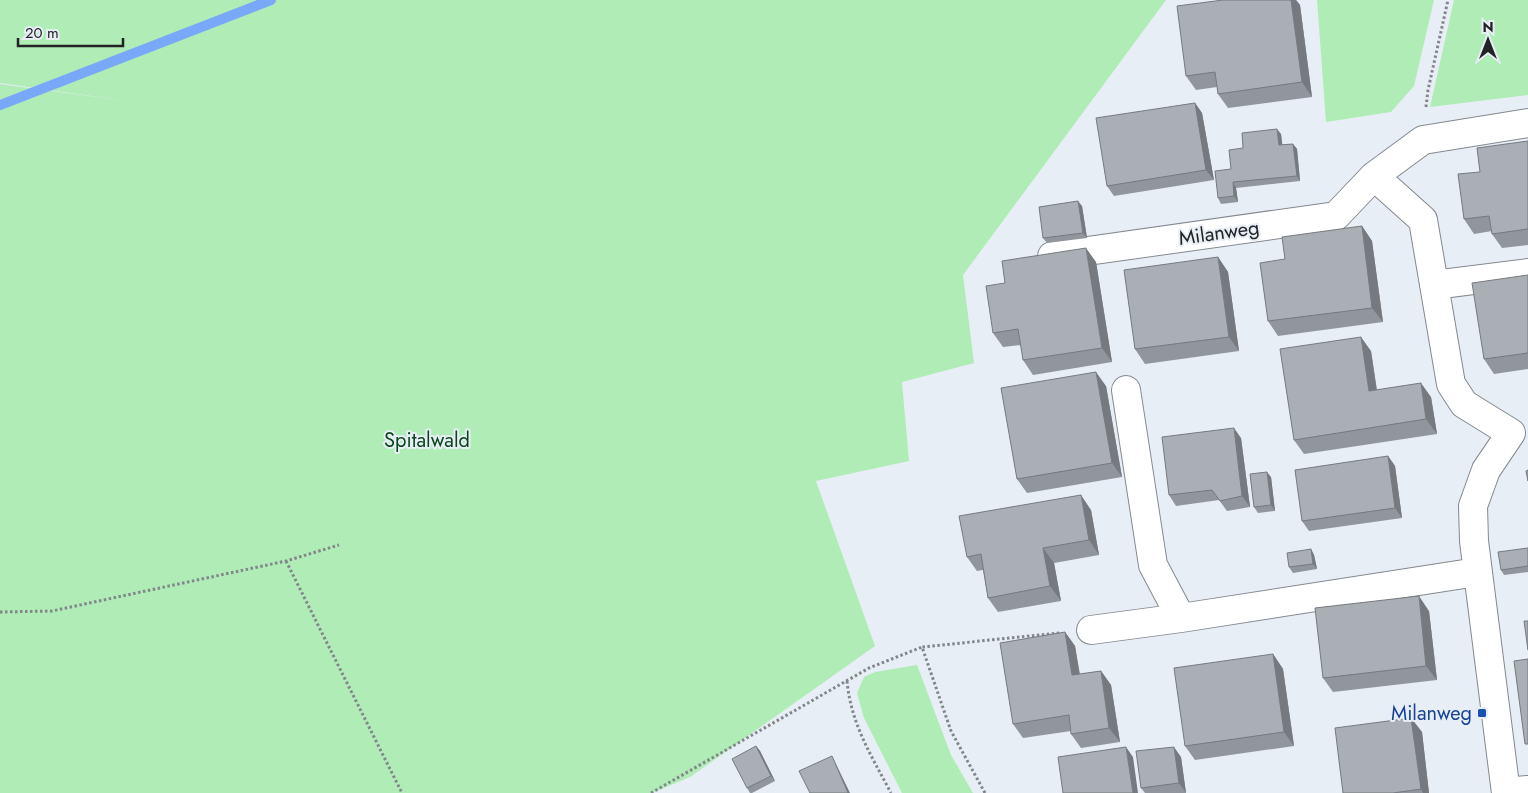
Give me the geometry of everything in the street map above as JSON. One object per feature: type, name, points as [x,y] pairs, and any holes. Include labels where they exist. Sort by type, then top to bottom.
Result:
[{"type":"street","name":"Milanweg","points":[[1048,257],[1336,216],[1374,176],[1424,140],[1528,123]]},
{"type":"street","points":[[1374,176],[1424,220],[1451,384],[1464,404],[1520,432],[1486,470],[1473,506],[1474,541],[1506,793],[1528,790]]},
{"type":"street","points":[[1434,285],[1528,272]]},
{"type":"street","points":[[1126,390],[1153,565],[1181,618]]},
{"type":"street","points":[[1091,630],[1478,572]]},
{"type":"path","points":[[1424,140],[1428,90],[1448,0]]},
{"type":"path","points":[[0,612],[52,611],[286,561],[339,545]]},
{"type":"path","points":[[286,561],[402,793]]},
{"type":"path","points":[[651,793],[869,668],[922,647],[1091,630]]},
{"type":"path","points":[[922,647],[951,730],[985,793]]},
{"type":"path","points":[[847,681],[849,702],[854,722],[891,793]]},
{"type":"green space","name":"Spitalwald","points":[[0,0],[1166,0],[963,275],[974,363],[902,382],[909,461],[816,481],[875,646],[690,777],[652,793],[0,793],[0,84],[134,102],[0,83]]},
{"type":"green space","points":[[1317,0],[1434,0],[1414,86],[1391,112],[1326,122]]},
{"type":"green space","points":[[1454,0],[1528,0],[1528,95],[1430,107]]},
{"type":"green space","points":[[917,665],[951,755],[973,793],[902,793],[864,718],[857,693],[864,677],[875,672]]},
{"type":"building","points":[[1223,0],[1291,0],[1302,82],[1218,94],[1215,72],[1186,76],[1177,6]]},
{"type":"building","points":[[1195,103],[1206,170],[1107,186],[1096,118]]},
{"type":"building","points":[[1277,129],[1279,145],[1293,144],[1297,176],[1233,182],[1234,196],[1218,198],[1215,171],[1231,169],[1229,150],[1243,148],[1242,133]]},
{"type":"building","points":[[1528,141],[1528,229],[1492,234],[1489,216],[1464,219],[1458,174],[1480,172],[1477,148]]},
{"type":"building","points":[[1078,201],[1083,233],[1043,238],[1039,207]]},
{"type":"building","points":[[1362,226],[1372,308],[1268,321],[1260,263],[1285,259],[1282,237]]},
{"type":"building","points":[[1086,248],[1102,348],[1023,360],[1018,329],[993,333],[986,286],[1005,283],[1002,261]]},
{"type":"building","points":[[1218,257],[1229,337],[1135,349],[1124,270]]},
{"type":"building","points":[[1528,275],[1528,353],[1484,359],[1472,283]]},
{"type":"building","points":[[1361,337],[1369,391],[1421,383],[1426,419],[1294,440],[1280,349]]},
{"type":"building","points":[[1096,372],[1112,463],[1017,479],[1001,388]]},
{"type":"building","points":[[1234,428],[1242,496],[1220,501],[1212,490],[1169,495],[1162,437]]},
{"type":"building","points":[[1388,456],[1395,508],[1302,521],[1295,470]]},
{"type":"building","points":[[1267,472],[1271,505],[1254,507],[1250,474]]},
{"type":"building","points":[[1081,495],[1089,540],[1043,548],[1050,586],[988,598],[981,554],[967,557],[959,516]]},
{"type":"building","points":[[1528,548],[1528,566],[1501,570],[1498,552]]},
{"type":"building","points":[[1311,549],[1313,564],[1289,567],[1287,553]]},
{"type":"building","points":[[1419,596],[1426,666],[1323,678],[1315,608]]},
{"type":"building","points":[[1524,621],[1528,621],[1528,650]]},
{"type":"building","points":[[1065,632],[1072,675],[1101,671],[1109,728],[1071,734],[1069,715],[1013,724],[1000,643]]},
{"type":"building","points":[[1273,654],[1284,732],[1185,746],[1174,668]]},
{"type":"building","points":[[1528,659],[1528,744],[1525,744],[1514,661]]},
{"type":"building","points":[[1411,718],[1421,789],[1393,793],[1343,793],[1335,728]]},
{"type":"building","points":[[756,746],[771,776],[747,788],[732,759]]},
{"type":"building","points":[[1126,747],[1133,793],[1063,793],[1058,757]]},
{"type":"building","points":[[1174,747],[1179,783],[1141,788],[1136,751]]},
{"type":"building","points":[[832,756],[848,793],[810,793],[799,771]]},
{"type":"waterway","points":[[0,105],[271,0]]},
{"type":"place","name":"Milanweg","points":[[1482,713]]}]
